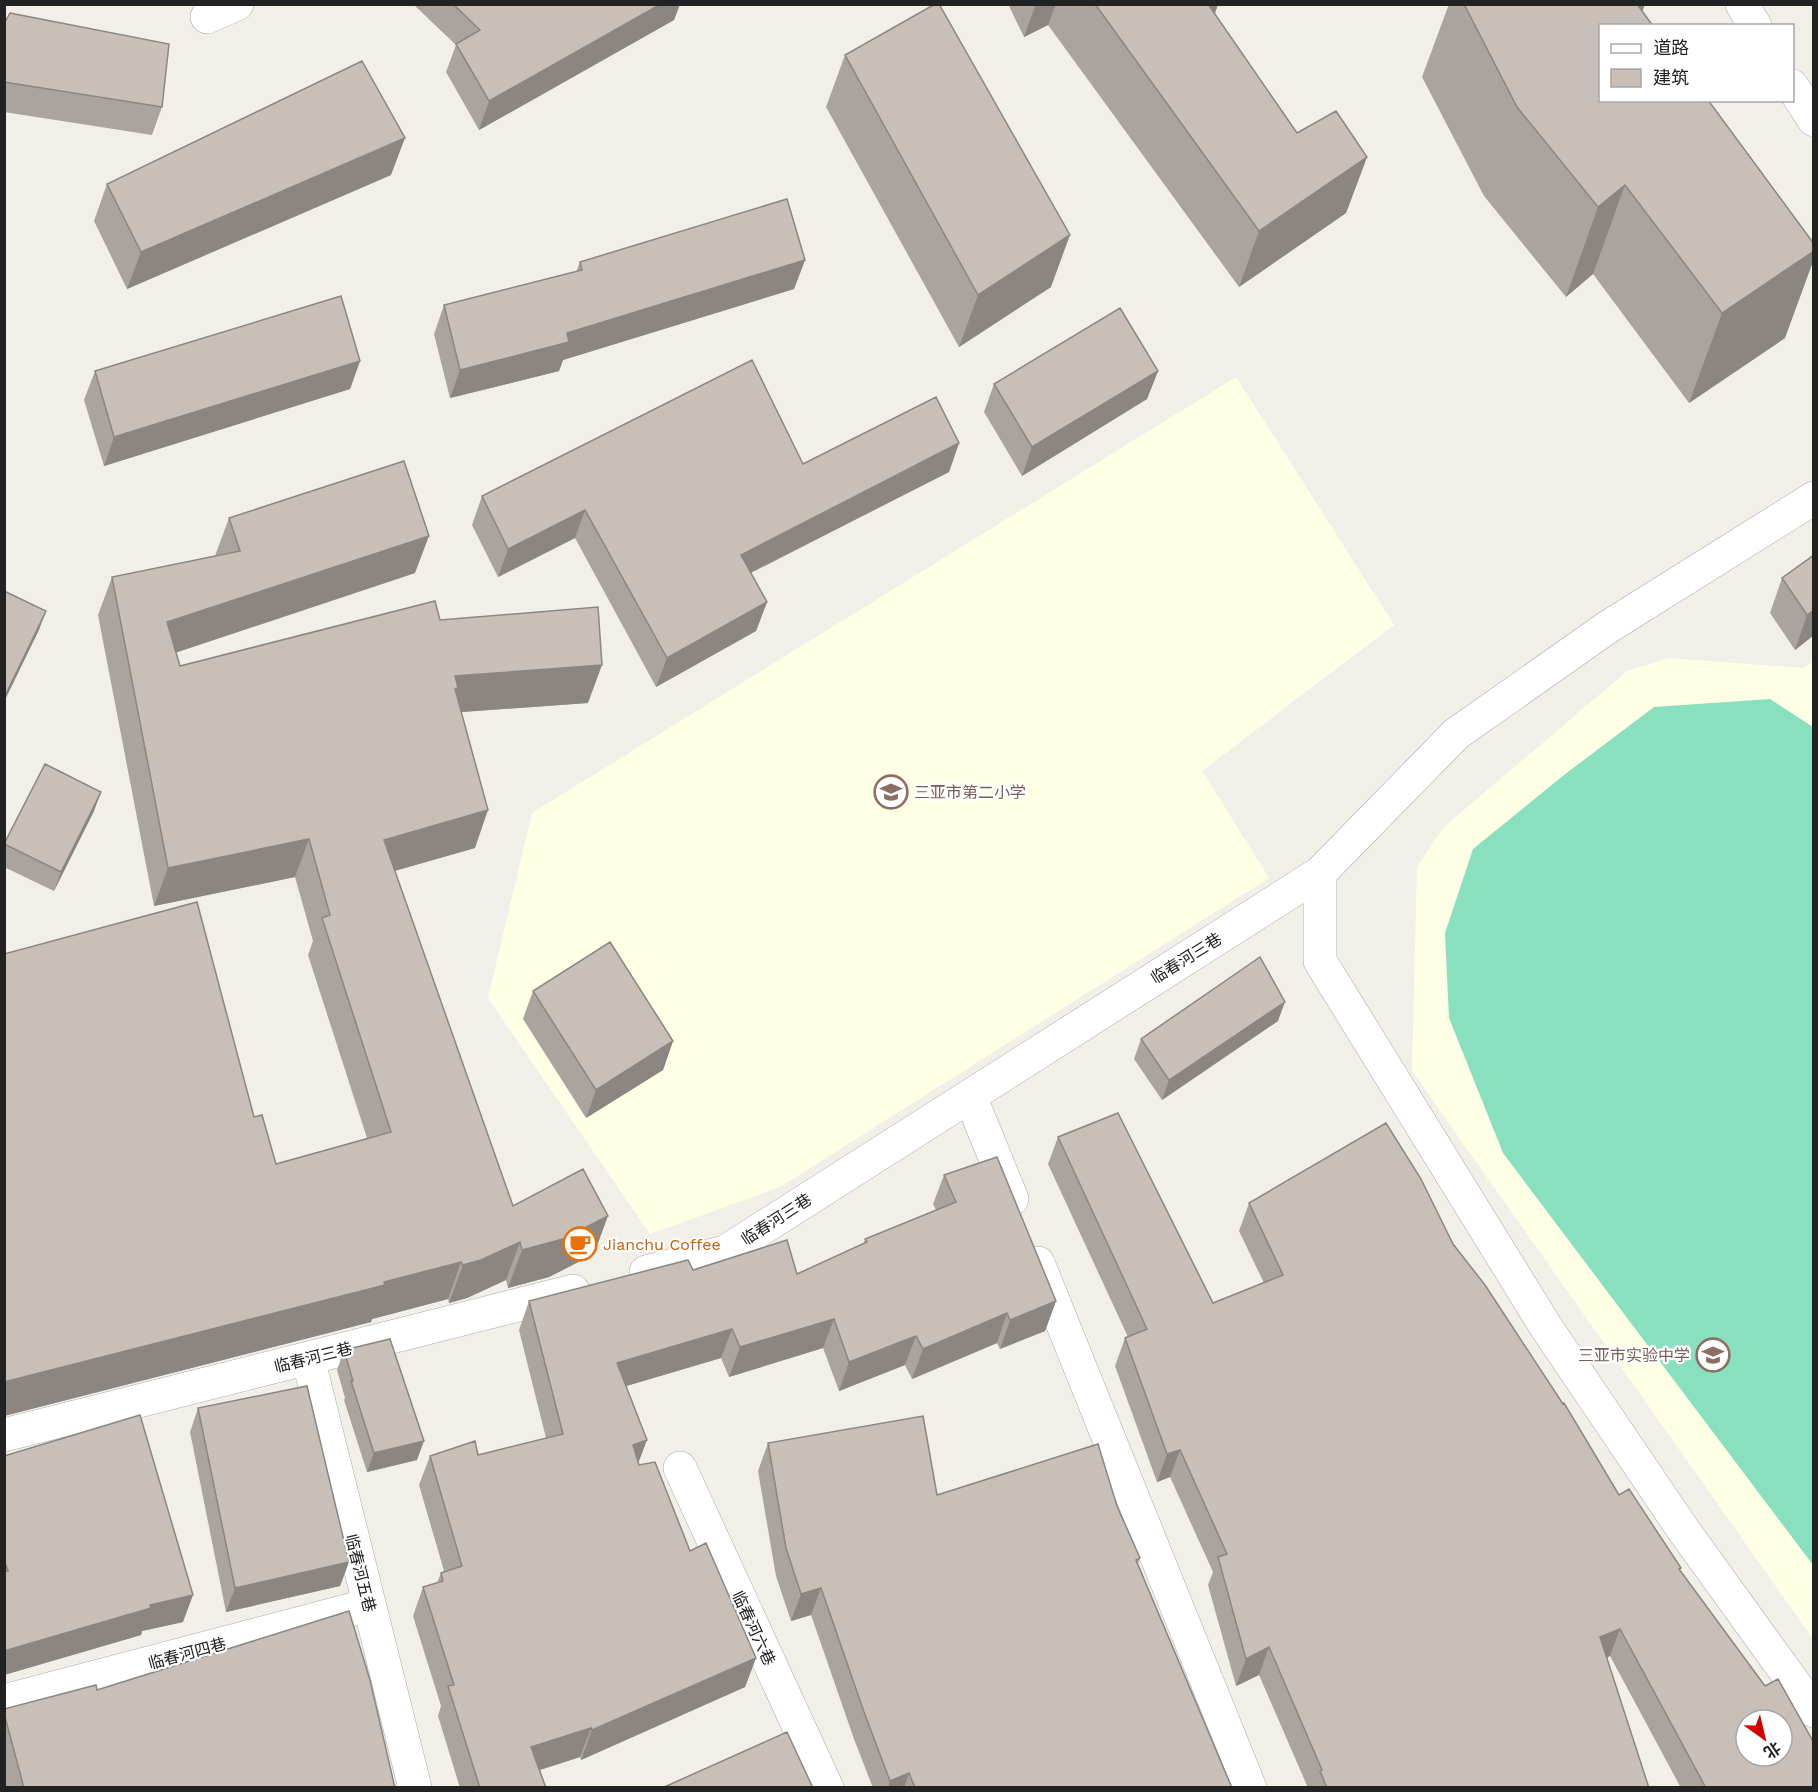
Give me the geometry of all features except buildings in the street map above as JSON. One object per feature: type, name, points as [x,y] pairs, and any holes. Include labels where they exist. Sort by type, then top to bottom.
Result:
[{"type":"street","points":[[207,17],[237,4]]},
{"type":"street","points":[[1742,4],[1754,24]]},
{"type":"street","points":[[1794,89],[1814,120]]},
{"type":"street","name":"临春河三巷","points":[[4,1435],[725,1252],[1320,873],[1456,734],[1608,627],[1814,498]]},
{"type":"street","points":[[1320,873],[1320,961],[1546,1327],[1682,1528],[1814,1711]]},
{"type":"street","points":[[969,1096],[1250,1788]]},
{"type":"street","name":"临春河五巷","points":[[308,1358],[415,1788]]},
{"type":"street","name":"临春河六巷","points":[[680,1468],[827,1788]]},
{"type":"street","name":"临春河四巷","points":[[4,1701],[369,1605]]},
{"type":"shaded area","name":"三亚市第二小学","points":[[1236,377],[1394,625],[1202,771],[1269,878],[780,1187],[650,1234],[488,998],[532,813]]},
{"type":"shaded area","name":"三亚市实验中学","points":[[1669,658],[1804,668],[1813,661],[1813,1639],[1412,1071],[1417,867],[1443,828],[1627,671]]},
{"type":"green space","name":"三亚市实验中学","points":[[1770,699],[1813,727],[1813,1565],[1503,1153],[1449,1018],[1445,933],[1473,849],[1564,775],[1654,707]]},
{"type":"place","name":"三亚市第二小学","points":[[891,792]]},
{"type":"place","name":"Jianchu Coffee","points":[[580,1244]]},
{"type":"place","name":"三亚市实验中学","points":[[1713,1355]]}]
